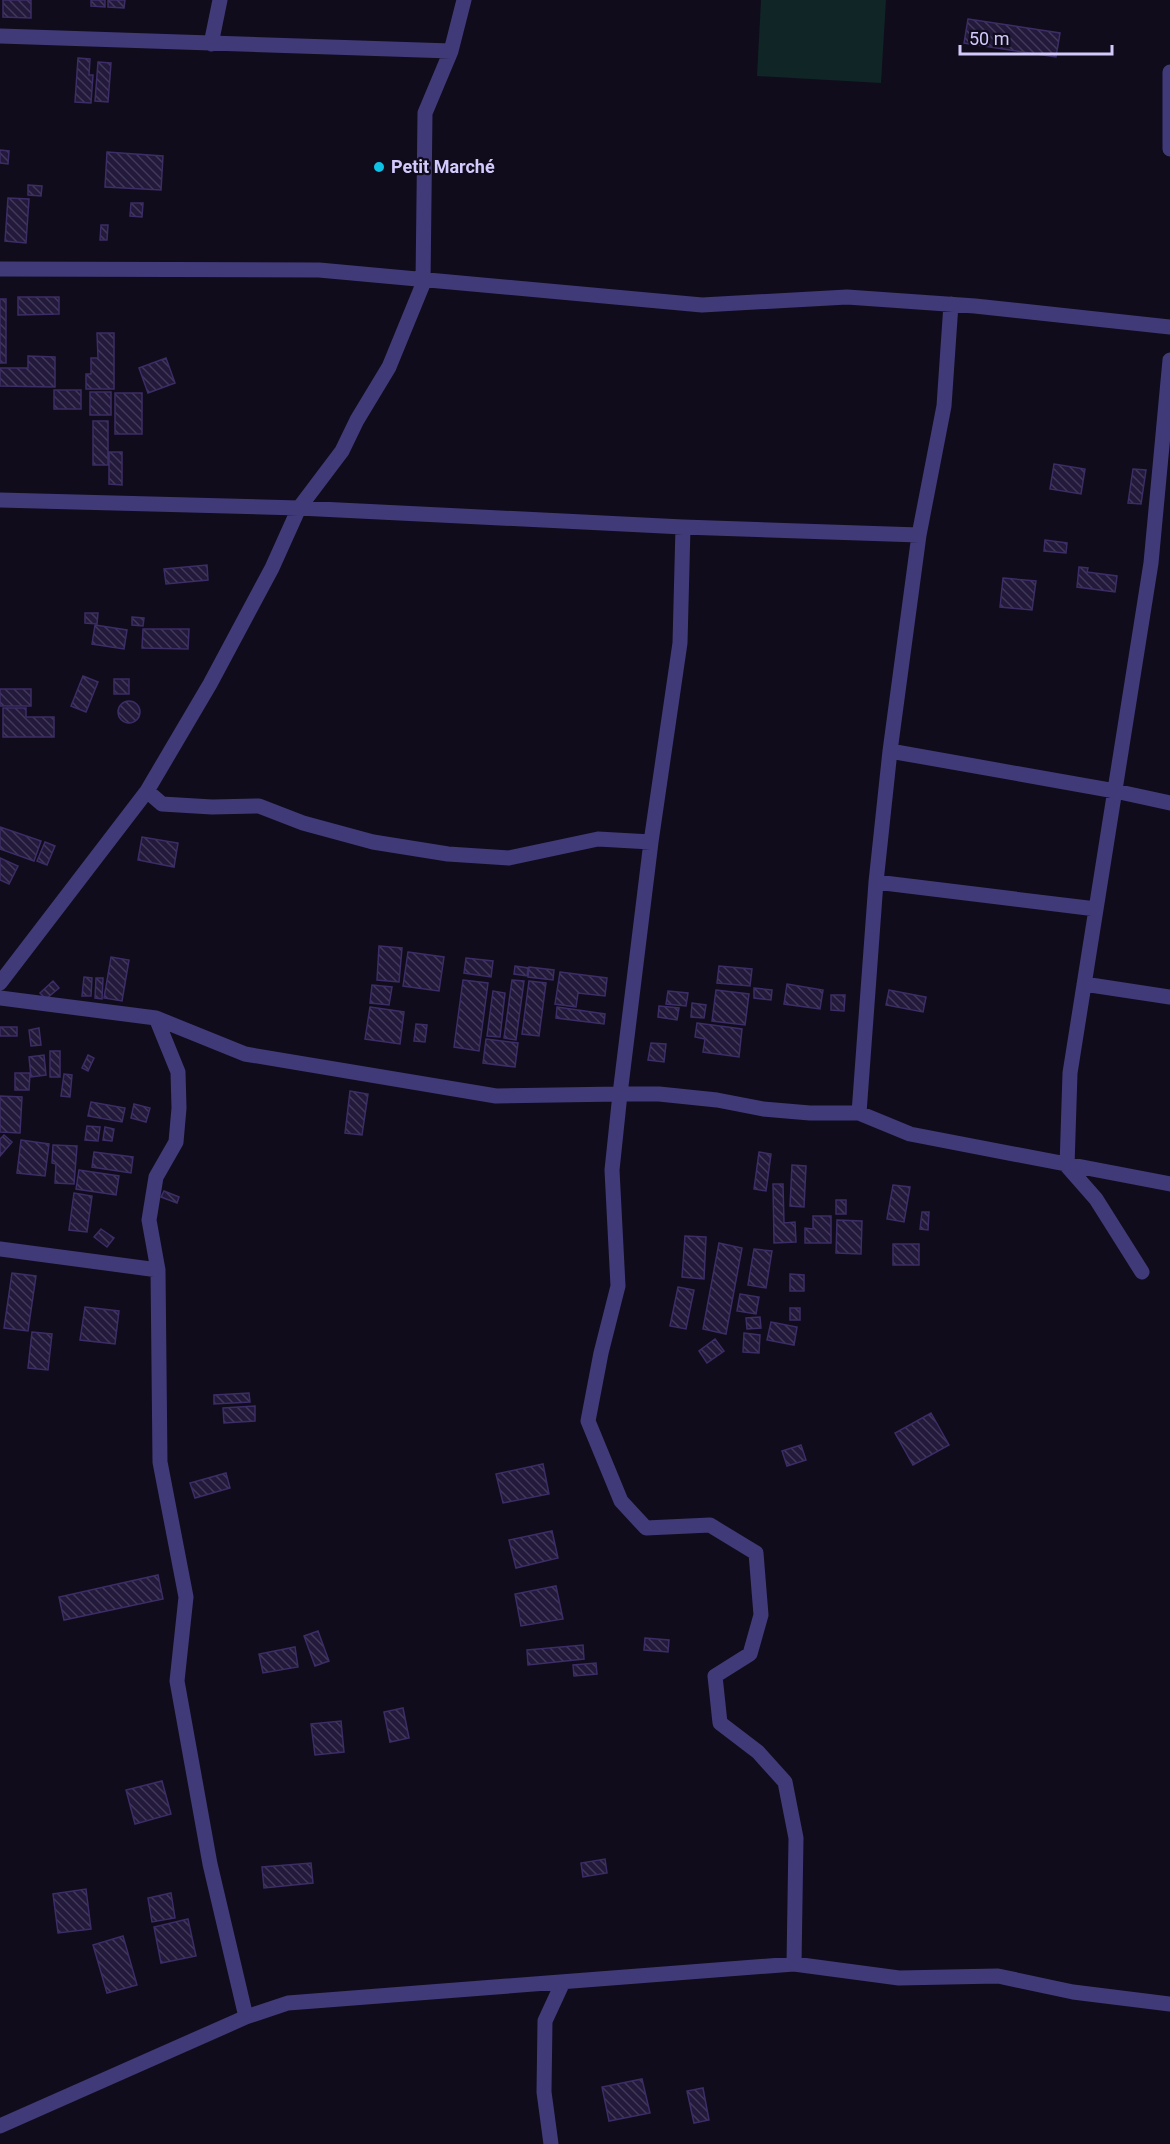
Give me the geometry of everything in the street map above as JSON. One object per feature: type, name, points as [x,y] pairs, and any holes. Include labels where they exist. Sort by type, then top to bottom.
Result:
[{"type":"street","points":[[211,44],[220,0]]},
{"type":"street","points":[[0,983],[147,791],[210,684],[272,568],[299,508],[342,451],[357,420],[389,367],[423,279],[425,113],[451,51],[464,0]]},
{"type":"street","points":[[0,36],[451,51]]},
{"type":"street","points":[[1170,72],[1170,149]]},
{"type":"street","points":[[0,269],[319,270],[702,305],[847,297],[951,304],[1170,327]]},
{"type":"street","points":[[859,1113],[876,882],[890,751],[919,535],[944,406],[951,304]]},
{"type":"street","points":[[1142,1272],[1096,1199],[1067,1166],[1070,1073],[1151,563],[1170,360]]},
{"type":"street","points":[[0,500],[299,508],[683,527],[919,535]]},
{"type":"street","points":[[683,527],[680,643],[651,842],[612,1170],[618,1286],[601,1353],[588,1420],[621,1501],[646,1528],[710,1525],[756,1553],[761,1615],[750,1654],[715,1676],[720,1724],[758,1752],[785,1782],[796,1838],[794,1964]]},
{"type":"street","points":[[890,751],[1170,803]]},
{"type":"street","points":[[147,791],[162,804],[212,807],[259,806],[303,823],[373,842],[448,854],[509,858],[597,839],[651,842]]},
{"type":"street","points":[[876,882],[1096,909]]},
{"type":"street","points":[[1084,984],[1170,997]]},
{"type":"street","points":[[0,998],[156,1018],[245,1054],[496,1096],[659,1094],[717,1100],[763,1109],[859,1113],[910,1134],[1170,1184]]},
{"type":"street","points":[[156,1018],[178,1072],[179,1108],[176,1142],[156,1177],[149,1220],[158,1270],[160,1462],[186,1596],[177,1681],[210,1864],[246,2018]]},
{"type":"street","points":[[0,1249],[158,1270]]},
{"type":"street","points":[[0,2126],[246,2018],[288,2003],[794,1964],[899,1978],[998,1976],[1073,1992],[1170,2004]]},
{"type":"street","points":[[550,2144],[544,2092],[544,2021],[563,1982]]},
{"type":"green space","points":[[761,0],[886,0],[881,83],[757,76]]},
{"type":"building","points":[[3,0],[31,0],[31,18],[3,17]]},
{"type":"building","points":[[91,0],[105,0],[105,7],[91,6]]},
{"type":"building","points":[[108,0],[125,0],[124,8],[108,7]]},
{"type":"building","points":[[968,19],[1060,33],[1056,57],[964,43]]},
{"type":"building","points":[[78,58],[90,59],[89,75],[93,75],[91,103],[75,102]]},
{"type":"building","points":[[98,62],[111,63],[108,102],[95,101]]},
{"type":"building","points":[[0,150],[9,151],[8,164],[0,163]]},
{"type":"building","points":[[107,152],[163,156],[161,190],[105,187]]},
{"type":"building","points":[[28,185],[42,186],[41,196],[28,195]]},
{"type":"building","points":[[8,198],[29,199],[26,243],[5,241]]},
{"type":"building","points":[[131,203],[143,203],[142,217],[130,216]]},
{"type":"building","points":[[101,225],[108,225],[107,240],[100,240]]},
{"type":"building","points":[[18,297],[59,297],[59,314],[18,315]]},
{"type":"building","points":[[0,299],[6,299],[6,363],[0,363]]},
{"type":"building","points":[[97,333],[114,333],[114,389],[86,389],[86,374],[91,374],[91,358],[98,358]]},
{"type":"building","points":[[28,356],[55,357],[55,387],[0,386],[0,368],[28,368]]},
{"type":"building","points":[[166,358],[175,383],[148,393],[139,368]]},
{"type":"building","points":[[54,390],[81,390],[81,409],[54,409]]},
{"type":"building","points":[[90,392],[111,392],[111,415],[90,415]]},
{"type":"building","points":[[115,393],[142,393],[142,434],[115,434]]},
{"type":"building","points":[[93,421],[108,421],[108,465],[93,465]]},
{"type":"building","points":[[109,452],[122,452],[122,485],[109,484]]},
{"type":"building","points":[[1054,464],[1085,469],[1081,494],[1050,489]]},
{"type":"building","points":[[1133,469],[1146,470],[1141,504],[1128,503]]},
{"type":"building","points":[[1045,540],[1067,543],[1066,553],[1044,551]]},
{"type":"building","points":[[207,565],[208,580],[166,584],[164,569]]},
{"type":"building","points":[[1079,567],[1088,568],[1087,572],[1117,576],[1115,592],[1077,587]]},
{"type":"building","points":[[1003,578],[1036,581],[1032,610],[1000,607]]},
{"type":"building","points":[[85,613],[98,613],[97,624],[85,623]]},
{"type":"building","points":[[132,617],[144,618],[143,626],[132,625]]},
{"type":"building","points":[[95,625],[127,630],[124,649],[92,644]]},
{"type":"building","points":[[143,629],[189,629],[188,649],[142,648]]},
{"type":"building","points":[[83,676],[98,682],[86,712],[71,706]]},
{"type":"building","points":[[114,679],[129,679],[129,694],[114,694]]},
{"type":"building","points":[[0,689],[31,689],[31,706],[0,706]]},
{"type":"building","points":[[129,701],[137,704],[140,712],[137,720],[129,723],[121,720],[118,712],[121,704]]},
{"type":"building","points":[[3,708],[26,708],[26,717],[54,717],[54,737],[3,737]]},
{"type":"building","points":[[0,827],[41,841],[34,861],[0,849]]},
{"type":"building","points":[[142,837],[178,843],[174,867],[138,860]]},
{"type":"building","points":[[45,842],[55,846],[47,865],[37,861]]},
{"type":"building","points":[[0,858],[18,866],[9,884],[0,880]]},
{"type":"building","points":[[379,946],[402,948],[399,982],[377,980]]},
{"type":"building","points":[[408,952],[444,957],[439,991],[403,986]]},
{"type":"building","points":[[111,957],[129,960],[122,1001],[104,998]]},
{"type":"building","points":[[466,958],[493,961],[491,977],[464,973]]},
{"type":"building","points":[[515,966],[528,968],[527,976],[514,974]]},
{"type":"building","points":[[719,966],[752,969],[750,986],[717,983]]},
{"type":"building","points":[[529,967],[554,970],[553,980],[528,977]]},
{"type":"building","points":[[560,972],[607,978],[605,996],[578,993],[576,1007],[555,1004]]},
{"type":"building","points":[[84,977],[92,978],[91,996],[82,996]]},
{"type":"building","points":[[96,978],[103,978],[102,999],[95,998]]},
{"type":"building","points":[[463,980],[488,983],[479,1051],[454,1047]]},
{"type":"building","points":[[512,980],[524,981],[516,1040],[504,1038]]},
{"type":"building","points":[[53,981],[59,988],[46,999],[40,993]]},
{"type":"building","points":[[529,981],[546,983],[539,1036],[522,1034]]},
{"type":"building","points":[[787,984],[823,990],[820,1009],[784,1004]]},
{"type":"building","points":[[372,985],[392,987],[389,1005],[370,1003]]},
{"type":"building","points":[[754,988],[772,990],[771,1000],[754,998]]},
{"type":"building","points":[[716,990],[749,994],[745,1025],[712,1021]]},
{"type":"building","points":[[889,990],[926,997],[923,1012],[886,1005]]},
{"type":"building","points":[[493,991],[505,993],[500,1037],[487,1036]]},
{"type":"building","points":[[668,991],[688,993],[686,1006],[666,1004]]},
{"type":"building","points":[[831,995],[845,995],[844,1011],[831,1010]]},
{"type":"building","points":[[692,1003],[706,1005],[704,1018],[691,1017]]},
{"type":"building","points":[[659,1006],[679,1008],[677,1020],[658,1017]]},
{"type":"building","points":[[370,1007],[404,1012],[400,1044],[365,1039]]},
{"type":"building","points":[[557,1007],[605,1014],[604,1024],[556,1018]]},
{"type":"building","points":[[697,1023],[742,1029],[739,1057],[703,1052],[705,1039],[695,1037]]},
{"type":"building","points":[[416,1024],[427,1025],[425,1042],[414,1041]]},
{"type":"building","points":[[0,1027],[17,1027],[17,1036],[0,1036]]},
{"type":"building","points":[[39,1028],[41,1045],[31,1046],[29,1030]]},
{"type":"building","points":[[486,1039],[518,1043],[515,1067],[483,1063]]},
{"type":"building","points":[[651,1043],[666,1044],[664,1062],[648,1060]]},
{"type":"building","points":[[50,1051],[60,1051],[60,1077],[50,1077]]},
{"type":"building","points":[[44,1055],[46,1075],[31,1077],[29,1057]]},
{"type":"building","points":[[88,1055],[94,1058],[88,1071],[82,1068]]},
{"type":"building","points":[[15,1073],[30,1073],[29,1090],[15,1090]]},
{"type":"building","points":[[64,1074],[72,1075],[70,1097],[61,1096]]},
{"type":"building","points":[[350,1091],[368,1094],[362,1135],[345,1133]]},
{"type":"building","points":[[0,1096],[22,1097],[20,1133],[0,1132]]},
{"type":"building","points":[[91,1102],[125,1108],[122,1122],[88,1116]]},
{"type":"building","points":[[134,1104],[150,1108],[146,1122],[131,1118]]},
{"type":"building","points":[[87,1126],[100,1127],[98,1141],[85,1140]]},
{"type":"building","points":[[105,1127],[114,1129],[112,1141],[103,1140]]},
{"type":"building","points":[[4,1135],[12,1142],[0,1156],[0,1139]]},
{"type":"building","points":[[21,1140],[49,1144],[45,1176],[17,1173]]},
{"type":"building","points":[[53,1145],[77,1146],[74,1184],[55,1183],[56,1164],[52,1163]]},
{"type":"building","points":[[94,1152],[133,1157],[131,1173],[92,1167]]},
{"type":"building","points":[[759,1152],[771,1154],[766,1191],[754,1189]]},
{"type":"building","points":[[792,1165],[806,1166],[804,1207],[790,1206]]},
{"type":"building","points":[[79,1170],[119,1176],[116,1195],[76,1189]]},
{"type":"building","points":[[773,1184],[783,1184],[784,1223],[795,1222],[796,1242],[774,1243]]},
{"type":"building","points":[[893,1185],[910,1187],[904,1222],[887,1219]]},
{"type":"building","points":[[164,1191],[179,1197],[177,1203],[161,1197]]},
{"type":"building","points":[[74,1193],[92,1196],[87,1232],[69,1230]]},
{"type":"building","points":[[836,1200],[846,1200],[846,1214],[836,1214]]},
{"type":"building","points":[[922,1212],[929,1212],[928,1230],[920,1229]]},
{"type":"building","points":[[813,1216],[831,1216],[831,1243],[805,1243],[805,1228],[813,1229]]},
{"type":"building","points":[[837,1220],[862,1221],[861,1254],[836,1253]]},
{"type":"building","points":[[101,1229],[114,1238],[107,1247],[94,1237]]},
{"type":"building","points":[[685,1236],[706,1237],[704,1279],[682,1277]]},
{"type":"building","points":[[719,1243],[742,1248],[726,1334],[703,1329]]},
{"type":"building","points":[[893,1244],[919,1244],[919,1265],[893,1265]]},
{"type":"building","points":[[754,1249],[772,1251],[766,1288],[748,1285]]},
{"type":"building","points":[[12,1273],[36,1276],[28,1331],[4,1328]]},
{"type":"building","points":[[790,1274],[804,1275],[804,1291],[790,1291]]},
{"type":"building","points":[[678,1287],[694,1290],[686,1329],[670,1326]]},
{"type":"building","points":[[740,1294],[759,1297],[756,1314],[737,1311]]},
{"type":"building","points":[[85,1307],[119,1311],[115,1344],[80,1340]]},
{"type":"building","points":[[790,1308],[800,1308],[800,1320],[790,1320]]},
{"type":"building","points":[[760,1317],[761,1328],[747,1329],[746,1318]]},
{"type":"building","points":[[771,1322],[797,1327],[794,1345],[767,1340]]},
{"type":"building","points":[[32,1332],[52,1334],[48,1370],[28,1368]]},
{"type":"building","points":[[744,1333],[760,1335],[759,1353],[743,1352]]},
{"type":"building","points":[[715,1339],[724,1351],[707,1363],[699,1351]]},
{"type":"building","points":[[249,1393],[250,1402],[214,1404],[214,1395]]},
{"type":"building","points":[[255,1406],[255,1421],[224,1423],[223,1408]]},
{"type":"building","points":[[931,1413],[949,1445],[913,1465],[895,1433]]},
{"type":"building","points":[[801,1445],[806,1460],[787,1466],[782,1451]]},
{"type":"building","points":[[543,1464],[549,1494],[503,1503],[496,1474]]},
{"type":"building","points":[[226,1473],[230,1488],[195,1498],[190,1483]]},
{"type":"building","points":[[552,1531],[558,1558],[516,1568],[509,1540]]},
{"type":"building","points":[[158,1575],[163,1599],[64,1620],[59,1597]]},
{"type":"building","points":[[556,1586],[563,1619],[521,1626],[515,1594]]},
{"type":"building","points":[[318,1631],[329,1661],[315,1666],[304,1636]]},
{"type":"building","points":[[645,1638],[669,1640],[668,1652],[644,1650]]},
{"type":"building","points":[[583,1645],[584,1659],[528,1665],[527,1650]]},
{"type":"building","points":[[295,1647],[298,1667],[263,1673],[259,1654]]},
{"type":"building","points":[[596,1663],[597,1674],[574,1676],[573,1665]]},
{"type":"building","points":[[403,1708],[409,1738],[390,1742],[384,1712]]},
{"type":"building","points":[[341,1721],[344,1752],[315,1755],[311,1724]]},
{"type":"building","points":[[162,1781],[171,1814],[135,1824],[126,1790]]},
{"type":"building","points":[[605,1859],[607,1873],[583,1877],[581,1863]]},
{"type":"building","points":[[311,1863],[313,1883],[264,1888],[262,1867]]},
{"type":"building","points":[[86,1889],[91,1929],[58,1933],[53,1894]]},
{"type":"building","points":[[171,1893],[175,1918],[152,1922],[148,1898]]},
{"type":"building","points":[[188,1919],[196,1956],[161,1963],[154,1927]]},
{"type":"building","points":[[123,1936],[137,1985],[107,1993],[93,1945]]},
{"type":"building","points":[[642,2079],[650,2113],[609,2121],[602,2087]]},
{"type":"building","points":[[703,2088],[709,2120],[694,2123],[687,2091]]},
{"type":"place","name":"Petit Marché","points":[[379,167]]}]
